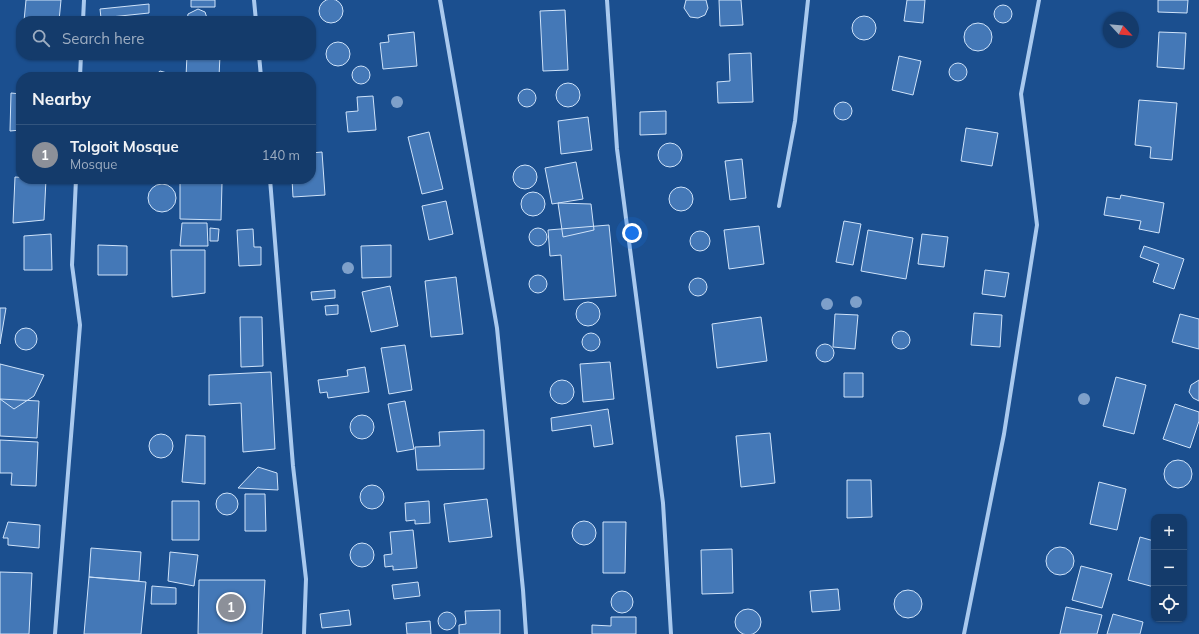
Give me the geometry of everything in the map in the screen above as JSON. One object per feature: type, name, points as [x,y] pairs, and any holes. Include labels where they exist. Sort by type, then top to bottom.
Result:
[{"type":"street","points":[[83,16],[84,0]]},
{"type":"street","points":[[254,0],[256,16]]},
{"type":"street","points":[[440,0],[497,328],[526,634]]},
{"type":"street","points":[[607,0],[617,149],[663,503],[671,634]]},
{"type":"street","points":[[779,206],[795,121],[808,0]]},
{"type":"street","points":[[964,634],[1004,434],[1037,226],[1021,94],[1039,0]]},
{"type":"street","points":[[80,72],[81,60]]},
{"type":"street","points":[[259,60],[261,72]]},
{"type":"street","points":[[55,634],[80,325],[72,265],[76,184]]},
{"type":"street","points":[[270,184],[293,466],[306,578],[304,634]]},
{"type":"building","points":[[331,-1],[339,3],[343,11],[339,19],[331,23],[323,19],[319,11],[323,3]]},
{"type":"building","points":[[26,0],[61,0],[59,16],[24,16]]},
{"type":"building","points":[[191,0],[215,0],[215,7],[191,7]]},
{"type":"building","points":[[686,0],[706,0],[708,8],[705,15],[698,18],[690,17],[684,8]]},
{"type":"building","points":[[719,0],[741,0],[743,25],[720,26]]},
{"type":"building","points":[[907,0],[925,0],[923,23],[904,21]]},
{"type":"building","points":[[1158,0],[1188,0],[1187,13],[1158,12]]},
{"type":"building","points":[[149,4],[149,13],[120,16],[101,16],[100,9]]},
{"type":"building","points":[[1003,5],[1007,6],[1011,10],[1011,18],[1007,22],[1003,23],[999,22],[995,18],[994,14],[995,10],[999,6]]},
{"type":"building","points":[[198,9],[205,12],[206,16],[188,16],[188,14]]},
{"type":"building","points":[[565,10],[568,70],[543,71],[540,11]]},
{"type":"building","points":[[864,16],[872,20],[876,28],[872,36],[864,40],[856,36],[852,28],[856,20]]},
{"type":"building","points":[[978,23],[988,27],[992,37],[988,47],[978,51],[968,47],[964,37],[968,27]]},
{"type":"building","points":[[414,32],[417,66],[383,69],[380,43],[389,42],[388,35]]},
{"type":"building","points":[[1159,32],[1186,33],[1184,69],[1157,67]]},
{"type":"building","points":[[338,42],[343,43],[349,49],[349,59],[343,65],[338,66],[333,65],[327,59],[326,54],[327,49],[333,43]]},
{"type":"building","points":[[751,53],[753,102],[718,103],[717,82],[730,81],[729,54]]},
{"type":"building","points":[[899,56],[921,61],[913,95],[892,90]]},
{"type":"building","points":[[187,60],[220,60],[219,72],[186,72]]},
{"type":"building","points":[[954,63],[962,63],[967,68],[965,79],[962,81],[954,81],[949,76],[949,68]]},
{"type":"building","points":[[357,66],[365,66],[370,71],[368,82],[365,84],[357,84],[352,79],[352,71]]},
{"type":"building","points":[[568,83],[573,84],[579,90],[579,100],[573,106],[568,107],[563,106],[557,100],[556,95],[557,90],[563,84]]},
{"type":"building","points":[[523,89],[531,89],[536,94],[534,105],[531,107],[523,107],[518,102],[518,94]]},
{"type":"building","points":[[11,93],[16,94],[16,130],[10,131]]},
{"type":"building","points":[[373,96],[376,130],[348,132],[346,112],[358,111],[357,97]]},
{"type":"building","points":[[1139,100],[1177,103],[1172,160],[1150,158],[1151,147],[1135,145]]},
{"type":"building","points":[[839,102],[847,102],[852,107],[850,118],[847,120],[839,120],[834,115],[834,107]]},
{"type":"building","points":[[666,111],[666,134],[640,135],[640,112]]},
{"type":"building","points":[[588,117],[592,150],[561,154],[558,121]]},
{"type":"building","points":[[966,128],[998,133],[992,166],[961,161]]},
{"type":"building","points":[[429,132],[443,189],[422,194],[408,137]]},
{"type":"building","points":[[670,143],[678,147],[682,155],[678,163],[670,167],[662,163],[658,155],[662,147]]},
{"type":"building","points":[[322,152],[325,195],[293,197],[292,184],[316,184],[316,153]]},
{"type":"building","points":[[742,159],[746,198],[730,200],[725,161]]},
{"type":"building","points":[[576,162],[583,199],[552,204],[545,168]]},
{"type":"building","points":[[525,165],[530,166],[536,172],[536,182],[530,188],[525,189],[520,188],[514,182],[513,177],[514,172],[520,166]]},
{"type":"building","points":[[15,177],[16,184],[46,184],[44,220],[13,223]]},
{"type":"building","points":[[162,184],[172,188],[176,198],[172,208],[162,212],[152,208],[148,198],[152,188]]},
{"type":"building","points":[[180,184],[222,184],[221,220],[180,219]]},
{"type":"building","points":[[681,187],[686,188],[692,194],[692,204],[686,210],[681,211],[676,210],[670,204],[669,199],[670,194],[676,188]]},
{"type":"building","points":[[533,192],[538,193],[544,199],[544,209],[538,215],[533,216],[528,215],[522,209],[521,204],[522,199],[528,193]]},
{"type":"building","points":[[1121,195],[1164,203],[1159,233],[1139,229],[1141,221],[1104,215],[1107,197],[1120,199]]},
{"type":"building","points":[[446,201],[453,234],[429,240],[422,206]]},
{"type":"building","points":[[558,203],[591,204],[594,230],[563,237]]},
{"type":"building","points":[[844,221],[861,224],[853,265],[836,262]]},
{"type":"building","points":[[182,223],[207,223],[208,246],[180,246]]},
{"type":"building","points":[[609,225],[616,296],[564,300],[561,255],[550,256],[548,230]]},
{"type":"building","points":[[759,226],[764,264],[729,269],[724,230]]},
{"type":"building","points":[[210,228],[219,229],[218,241],[210,241]]},
{"type":"building","points":[[534,228],[542,228],[547,233],[545,244],[542,246],[534,246],[529,241],[529,233]]},
{"type":"building","points":[[253,229],[254,247],[261,247],[261,265],[239,266],[237,230]]},
{"type":"building","points":[[868,230],[913,238],[906,279],[861,271]]},
{"type":"building","points":[[700,231],[707,234],[710,241],[707,248],[700,251],[693,248],[690,241],[693,234]]},
{"type":"building","points":[[51,234],[52,270],[24,270],[24,236]]},
{"type":"building","points":[[922,234],[948,237],[944,267],[918,264]]},
{"type":"building","points":[[98,245],[127,246],[127,275],[98,275]]},
{"type":"building","points":[[391,245],[391,277],[362,278],[361,246]]},
{"type":"building","points":[[1144,246],[1184,259],[1174,289],[1153,282],[1159,264],[1140,257]]},
{"type":"building","points":[[171,250],[205,250],[205,293],[172,297]]},
{"type":"building","points":[[985,270],[1009,273],[1005,297],[982,294]]},
{"type":"building","points":[[538,275],[542,276],[546,280],[546,288],[542,292],[538,293],[534,292],[530,288],[529,284],[530,280],[534,276]]},
{"type":"building","points":[[456,277],[463,334],[431,337],[425,281]]},
{"type":"building","points":[[698,278],[702,279],[706,283],[706,291],[702,295],[698,296],[694,295],[690,291],[689,287],[690,283],[694,279]]},
{"type":"building","points":[[390,286],[398,326],[371,332],[362,292]]},
{"type":"building","points":[[335,290],[335,298],[312,300],[311,292]]},
{"type":"building","points":[[588,302],[593,303],[599,309],[599,319],[593,325],[588,326],[583,325],[577,319],[576,314],[577,309],[583,303]]},
{"type":"building","points":[[338,305],[338,314],[326,315],[325,306]]},
{"type":"building","points":[[0,308],[6,308],[0,344]]},
{"type":"building","points":[[974,313],[1002,315],[1000,347],[971,345]]},
{"type":"building","points":[[835,314],[858,315],[855,349],[833,347]]},
{"type":"building","points":[[1180,314],[1199,319],[1199,349],[1172,342]]},
{"type":"building","points":[[240,317],[262,317],[263,366],[241,367]]},
{"type":"building","points":[[761,317],[767,361],[717,368],[712,324]]},
{"type":"building","points":[[26,328],[34,331],[37,339],[34,347],[26,350],[18,347],[15,339],[18,331]]},
{"type":"building","points":[[897,331],[905,331],[910,336],[908,347],[905,349],[897,349],[892,344],[892,336]]},
{"type":"building","points":[[591,333],[595,334],[599,338],[599,346],[595,350],[591,351],[587,350],[583,346],[582,342],[583,338],[587,334]]},
{"type":"building","points":[[825,344],[831,347],[834,353],[831,359],[825,362],[819,359],[816,353],[819,347]]},
{"type":"building","points":[[405,345],[412,390],[389,394],[381,348]]},
{"type":"building","points":[[610,362],[614,399],[583,402],[580,364]]},
{"type":"building","points":[[0,364],[44,375],[34,396],[14,409],[0,399]]},
{"type":"building","points":[[365,367],[369,392],[328,398],[327,392],[320,393],[318,380],[348,376],[347,370]]},
{"type":"building","points":[[271,372],[275,449],[243,452],[241,403],[209,405],[209,375]]},
{"type":"building","points":[[844,373],[863,373],[863,397],[844,397]]},
{"type":"building","points":[[1116,377],[1146,385],[1134,434],[1103,426]]},
{"type":"building","points":[[562,380],[570,384],[574,392],[570,400],[562,404],[554,400],[550,392],[554,384]]},
{"type":"building","points":[[1199,380],[1199,401],[1193,398],[1189,392],[1191,385]]},
{"type":"building","points":[[0,399],[39,401],[37,438],[0,436]]},
{"type":"building","points":[[405,401],[414,449],[397,452],[388,404]]},
{"type":"building","points":[[1175,404],[1199,412],[1199,421],[1190,448],[1163,439]]},
{"type":"building","points":[[608,409],[613,444],[594,447],[591,425],[552,431],[551,418]]},
{"type":"building","points":[[362,415],[367,416],[373,422],[373,432],[367,438],[362,439],[357,438],[351,432],[350,427],[351,422],[357,416]]},
{"type":"building","points":[[484,430],[484,469],[417,470],[415,447],[440,446],[439,432]]},
{"type":"building","points":[[770,433],[775,483],[741,487],[736,436]]},
{"type":"building","points":[[161,434],[166,435],[172,441],[172,451],[166,457],[161,458],[156,457],[150,451],[149,446],[150,441],[156,435]]},
{"type":"building","points":[[186,435],[205,436],[205,484],[182,482]]},
{"type":"building","points":[[0,440],[38,442],[36,486],[11,485],[12,473],[0,473]]},
{"type":"building","points":[[1178,460],[1188,464],[1192,474],[1188,484],[1178,488],[1168,484],[1164,474],[1168,464]]},
{"type":"building","points":[[258,467],[277,473],[278,490],[238,488]]},
{"type":"building","points":[[847,480],[871,480],[872,517],[847,518]]},
{"type":"building","points":[[1099,482],[1126,489],[1117,530],[1090,524]]},
{"type":"building","points":[[372,485],[380,489],[384,497],[380,505],[372,509],[364,505],[360,497],[364,489]]},
{"type":"building","points":[[227,493],[235,496],[238,504],[235,512],[227,515],[219,512],[216,504],[219,496]]},
{"type":"building","points":[[245,494],[265,494],[266,531],[245,531]]},
{"type":"building","points":[[487,499],[492,537],[449,542],[444,504]]},
{"type":"building","points":[[172,501],[199,501],[199,540],[172,540]]},
{"type":"building","points":[[429,501],[430,523],[415,524],[415,520],[406,521],[405,503]]},
{"type":"building","points":[[584,521],[589,522],[595,528],[595,538],[589,544],[584,545],[579,544],[573,538],[572,533],[573,528],[579,522]]},
{"type":"building","points":[[8,522],[40,525],[39,548],[8,545],[8,538],[3,538]]},
{"type":"building","points":[[603,522],[626,522],[625,573],[603,573]]},
{"type":"building","points":[[413,530],[417,568],[393,570],[393,566],[385,567],[384,555],[392,554],[390,532]]},
{"type":"building","points":[[1140,537],[1151,540],[1151,586],[1128,580]]},
{"type":"building","points":[[362,543],[367,544],[373,550],[373,560],[367,566],[362,567],[357,566],[351,560],[350,555],[351,550],[357,544]]},
{"type":"building","points":[[1060,547],[1070,551],[1074,561],[1070,571],[1060,575],[1050,571],[1046,561],[1050,551]]},
{"type":"building","points":[[91,548],[141,552],[139,581],[89,577]]},
{"type":"building","points":[[732,549],[733,593],[702,594],[701,550]]},
{"type":"building","points":[[170,552],[198,555],[194,586],[168,581]]},
{"type":"building","points":[[1081,566],[1112,574],[1102,608],[1072,600]]},
{"type":"building","points":[[0,572],[32,573],[29,634],[0,634]]},
{"type":"building","points":[[89,577],[146,582],[141,634],[84,634]]},
{"type":"building","points":[[199,580],[265,580],[262,634],[198,634]]},
{"type":"building","points":[[418,582],[420,596],[394,599],[392,585]]},
{"type":"building","points":[[152,586],[176,588],[176,604],[151,604]]},
{"type":"building","points":[[838,589],[840,610],[812,612],[810,591]]},
{"type":"building","points":[[908,590],[918,594],[922,604],[918,614],[908,618],[898,614],[894,604],[898,594]]},
{"type":"building","points":[[622,591],[630,594],[633,602],[630,610],[622,613],[614,610],[611,602],[614,594]]},
{"type":"building","points":[[1066,607],[1102,615],[1097,634],[1060,634]]},
{"type":"building","points":[[748,609],[757,613],[761,622],[757,631],[748,635],[739,631],[735,622],[739,613]]},
{"type":"building","points":[[349,610],[351,625],[322,628],[320,614]]},
{"type":"building","points":[[500,610],[500,634],[459,634],[459,625],[466,624],[465,611]]},
{"type":"building","points":[[447,612],[453,615],[456,621],[453,627],[447,630],[441,627],[438,621],[441,615]]},
{"type":"building","points":[[1113,614],[1143,622],[1140,634],[1107,634]]},
{"type":"building","points":[[611,617],[636,617],[636,634],[592,634],[592,625],[611,626]]},
{"type":"building","points":[[430,621],[431,634],[407,634],[406,623]]},
{"type":"place","name":"Tolgoit Mosque","points":[[231,607]]}]
